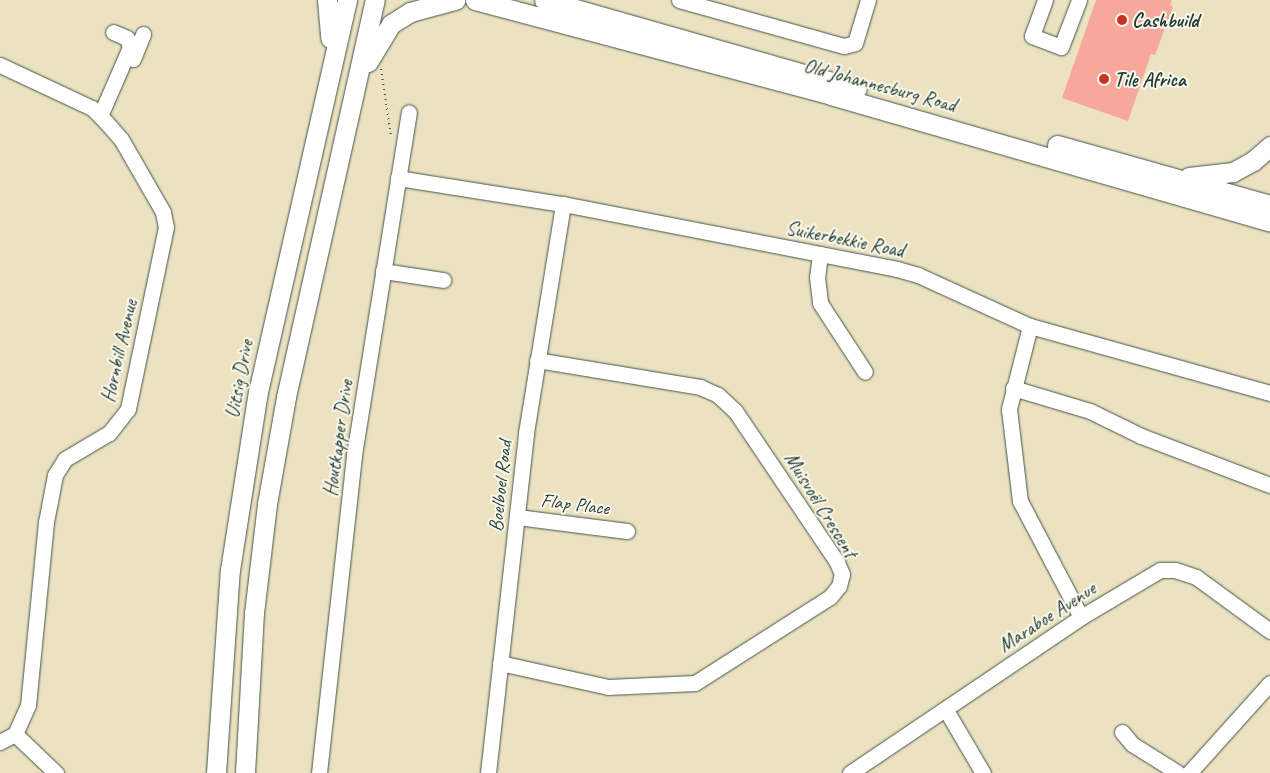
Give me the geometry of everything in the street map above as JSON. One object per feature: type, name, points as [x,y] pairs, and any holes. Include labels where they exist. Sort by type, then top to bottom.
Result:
[{"type":"main road","points":[[321,116],[332,29],[327,0]]},
{"type":"main road","name":"Uitsig Drive","points":[[216,773],[230,570],[258,392],[347,0]]},
{"type":"main road","points":[[245,773],[254,613],[267,504],[286,397],[375,0]]},
{"type":"main road","points":[[356,86],[377,44],[391,24],[410,12],[455,0]]},
{"type":"main road","name":"Old Johannesburg Road","points":[[475,0],[1269,211]]},
{"type":"main road","name":"Old Johannesburg Road","points":[[544,0],[1160,175],[1269,211]]},
{"type":"main road","points":[[1160,175],[1209,177],[1233,172],[1253,162],[1270,146]]},
{"type":"street","points":[[679,0],[844,46],[855,43],[868,0]]},
{"type":"street","points":[[1045,0],[1032,36],[1061,47],[1079,0]]},
{"type":"street","points":[[103,119],[130,46],[127,38],[113,32]]},
{"type":"street","points":[[103,119],[143,34]]},
{"type":"street","name":"Hornbill Avenue","points":[[0,65],[92,108],[121,139],[163,212],[166,228],[128,409],[109,433],[65,459],[55,475],[46,522],[28,705],[15,734]]},
{"type":"street","name":"Houtkapper Drive","points":[[319,772],[354,455],[409,112]]},
{"type":"street","name":"Suikerbekkie Road","points":[[398,178],[563,204],[918,275],[1030,326],[1270,393]]},
{"type":"street","name":"Boelboel Road","points":[[488,773],[537,360],[563,204]]},
{"type":"street","points":[[820,254],[817,277],[820,303],[865,372]]},
{"type":"street","points":[[383,271],[443,280]]},
{"type":"street","points":[[1030,326],[1013,388],[1008,419],[1020,501],[1081,616]]},
{"type":"street","name":"Muisvoël Crescent","points":[[500,663],[608,687],[695,683],[830,597],[839,586],[842,574],[837,562],[735,410],[718,395],[700,388],[537,360]]},
{"type":"street","points":[[1013,388],[1090,411],[1141,436],[1270,485]]},
{"type":"street","name":"Flap Place","points":[[517,517],[627,531]]},
{"type":"street","name":"Maraboe Avenue","points":[[850,773],[946,710],[1081,616],[1160,570],[1175,570],[1196,577],[1270,631]]},
{"type":"street","points":[[1189,773],[1270,683]]},
{"type":"street","points":[[946,710],[984,773]]},
{"type":"street","points":[[1122,732],[1132,744],[1178,773]]},
{"type":"street","points":[[0,742],[15,734],[56,773]]},
{"type":"path","points":[[377,44],[392,140]]},
{"type":"building","points":[[1096,0],[1172,0],[1170,5],[1173,7],[1155,55],[1151,54],[1128,121],[1062,98]]},
{"type":"place","name":"Cashbuild","points":[[1122,20]]},
{"type":"place","name":"Tile Africa","points":[[1104,79]]}]
